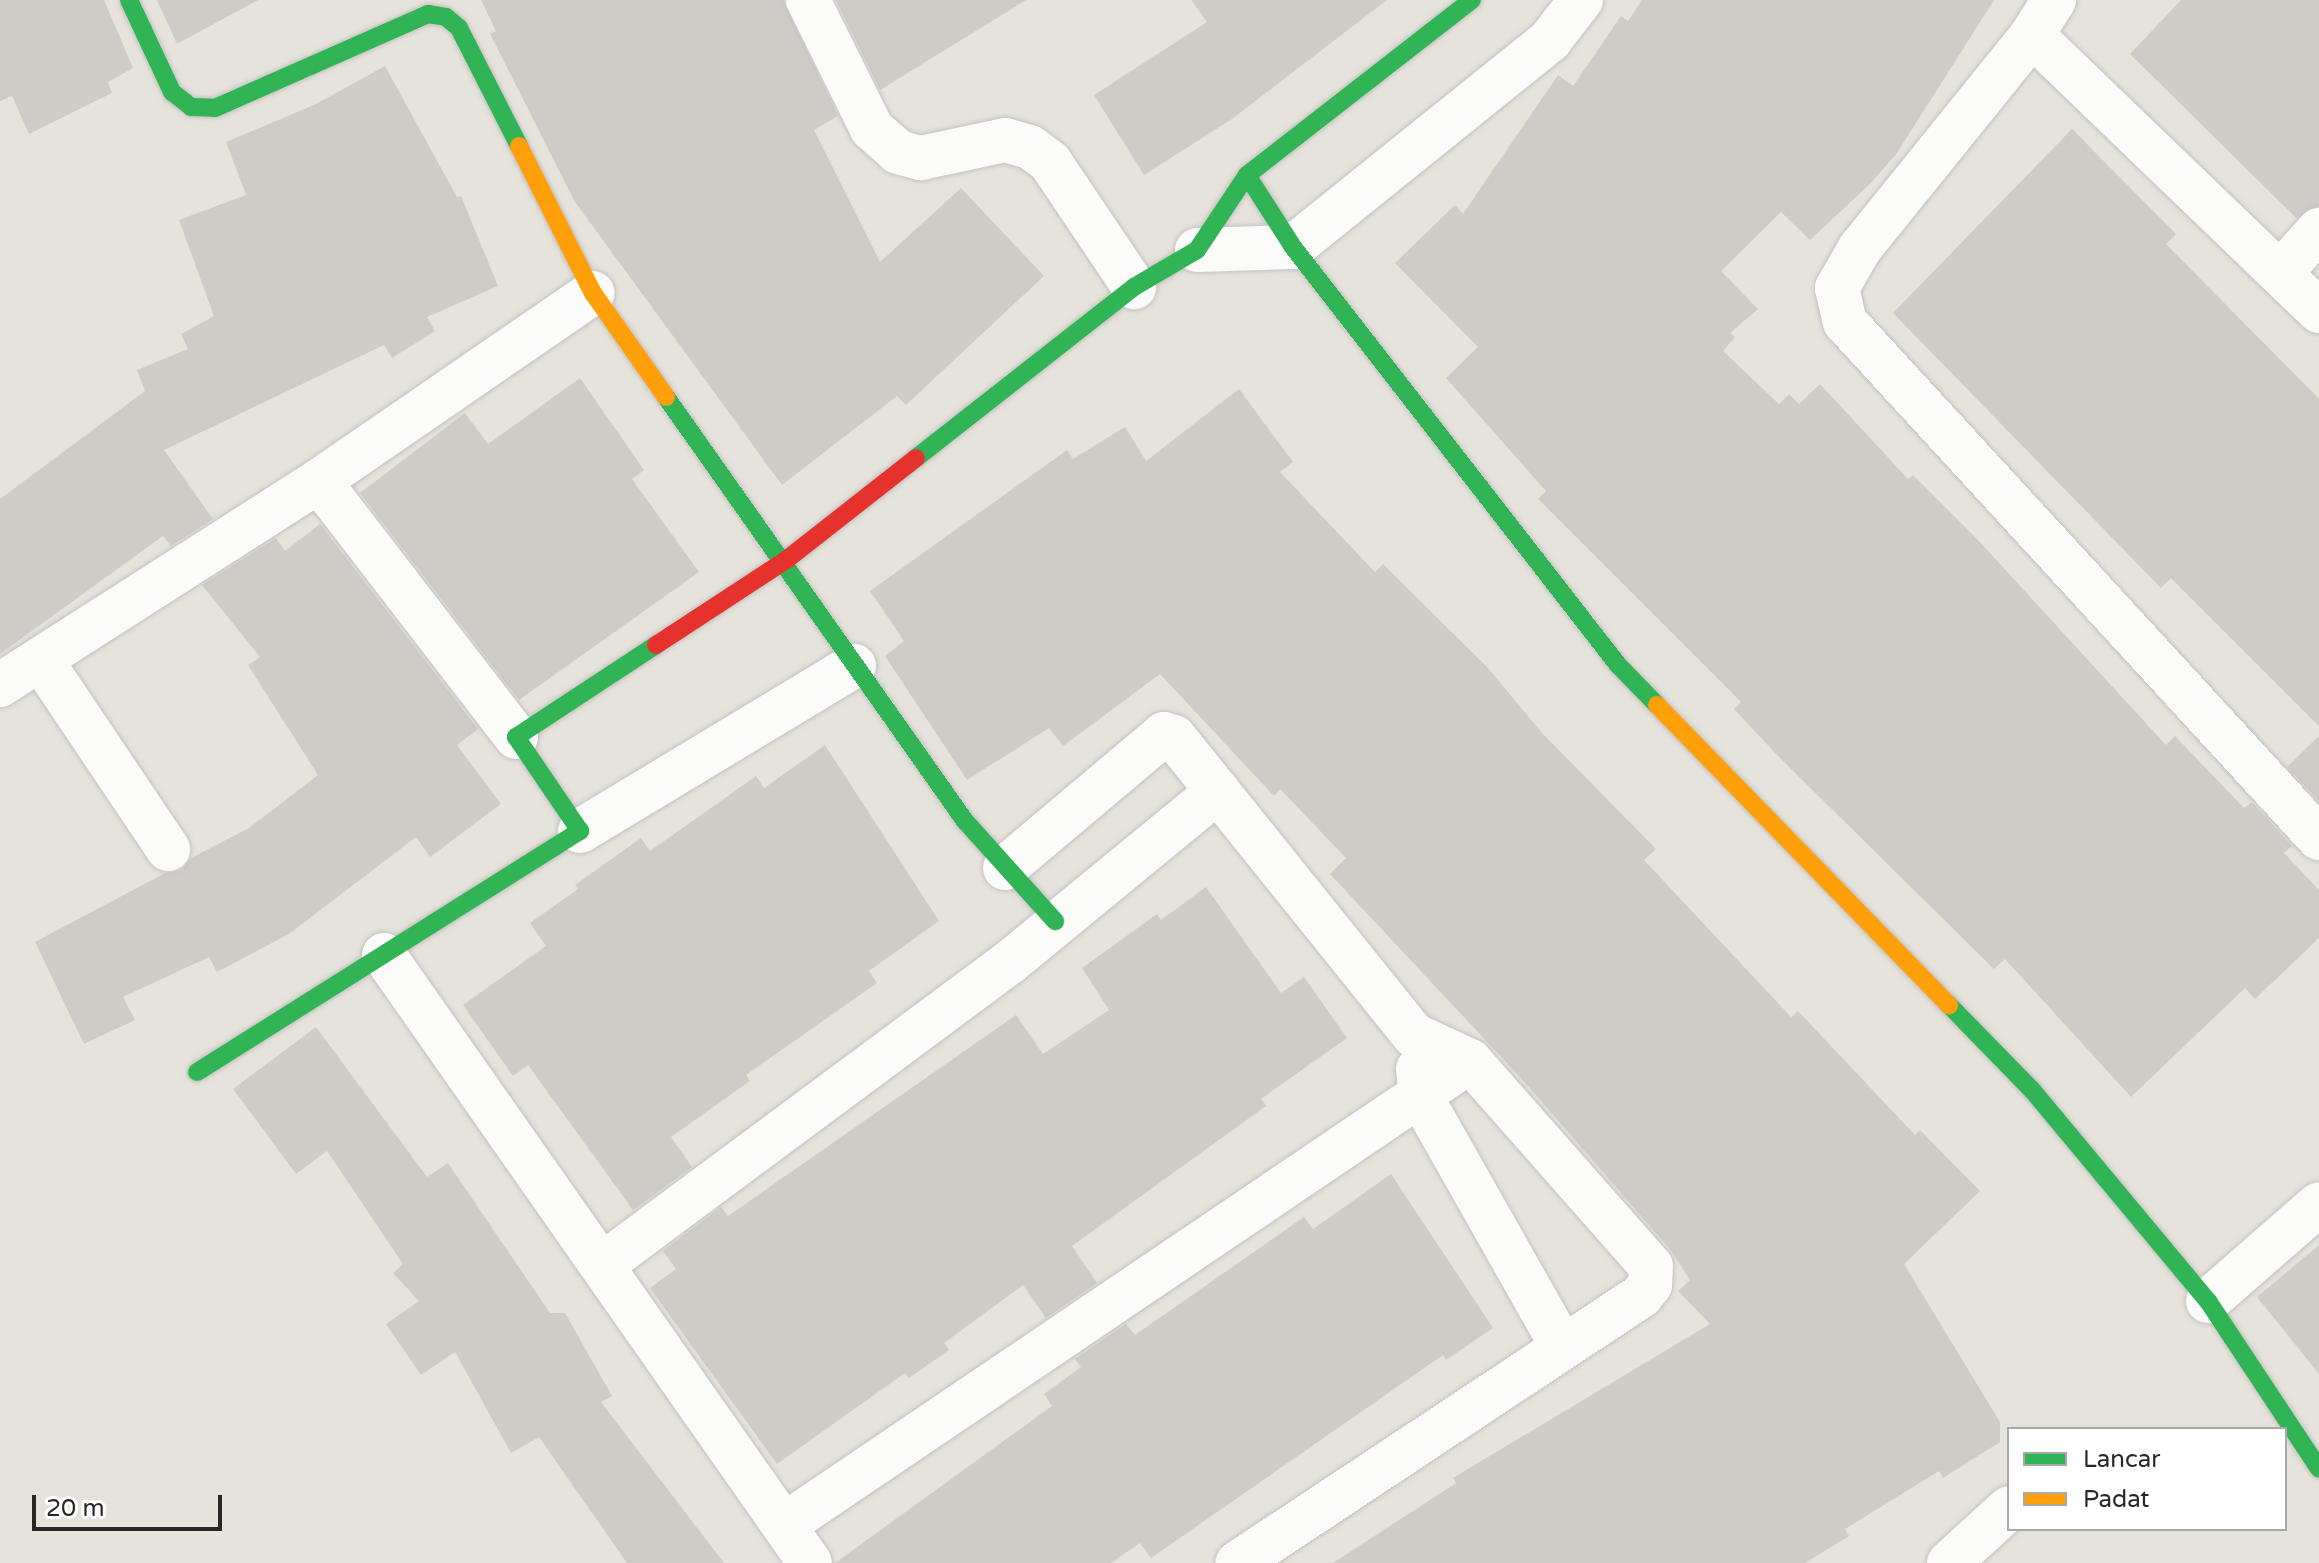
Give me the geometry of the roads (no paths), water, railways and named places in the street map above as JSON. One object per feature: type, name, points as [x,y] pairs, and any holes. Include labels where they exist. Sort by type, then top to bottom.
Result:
[{"type":"street","points":[[129,0],[172,92],[191,107],[215,108],[428,14],[446,17],[459,28],[593,293],[786,560],[854,666],[1005,868],[1055,921]]},
{"type":"street","points":[[808,0],[872,129],[898,152],[921,158],[1005,140],[1030,147],[1050,162],[1134,287]]},
{"type":"street","points":[[516,737],[786,560],[1134,287],[1197,250],[1247,175],[1472,0]]},
{"type":"street","points":[[1197,250],[1293,247],[1550,40],[1581,0]]},
{"type":"street","points":[[2319,311],[2043,18],[1860,248],[1837,288],[1845,322],[2319,838]]},
{"type":"street","points":[[1247,175],[1293,247],[1618,665],[2032,1090],[2208,1301],[2319,1469]]},
{"type":"street","points":[[2281,272],[2319,230]]},
{"type":"street","points":[[0,685],[319,481],[593,293]]},
{"type":"street","points":[[319,481],[516,737],[580,831]]},
{"type":"street","points":[[41,660],[168,849]]},
{"type":"street","points":[[197,1072],[580,831],[854,666]]},
{"type":"street","points":[[1005,868],[1169,734],[1414,1035],[1470,1061],[1651,1266],[1650,1285],[1641,1296],[1237,1563]]},
{"type":"street","points":[[603,1264],[982,983],[1218,791]]},
{"type":"street","points":[[384,955],[810,1563]]},
{"type":"street","points":[[1414,1035],[1421,1097],[1562,1346]]},
{"type":"street","points":[[784,1525],[1470,1061]]},
{"type":"street","points":[[2208,1301],[2319,1204]]},
{"type":"street","points":[[1949,1563],[2007,1510]]}]
